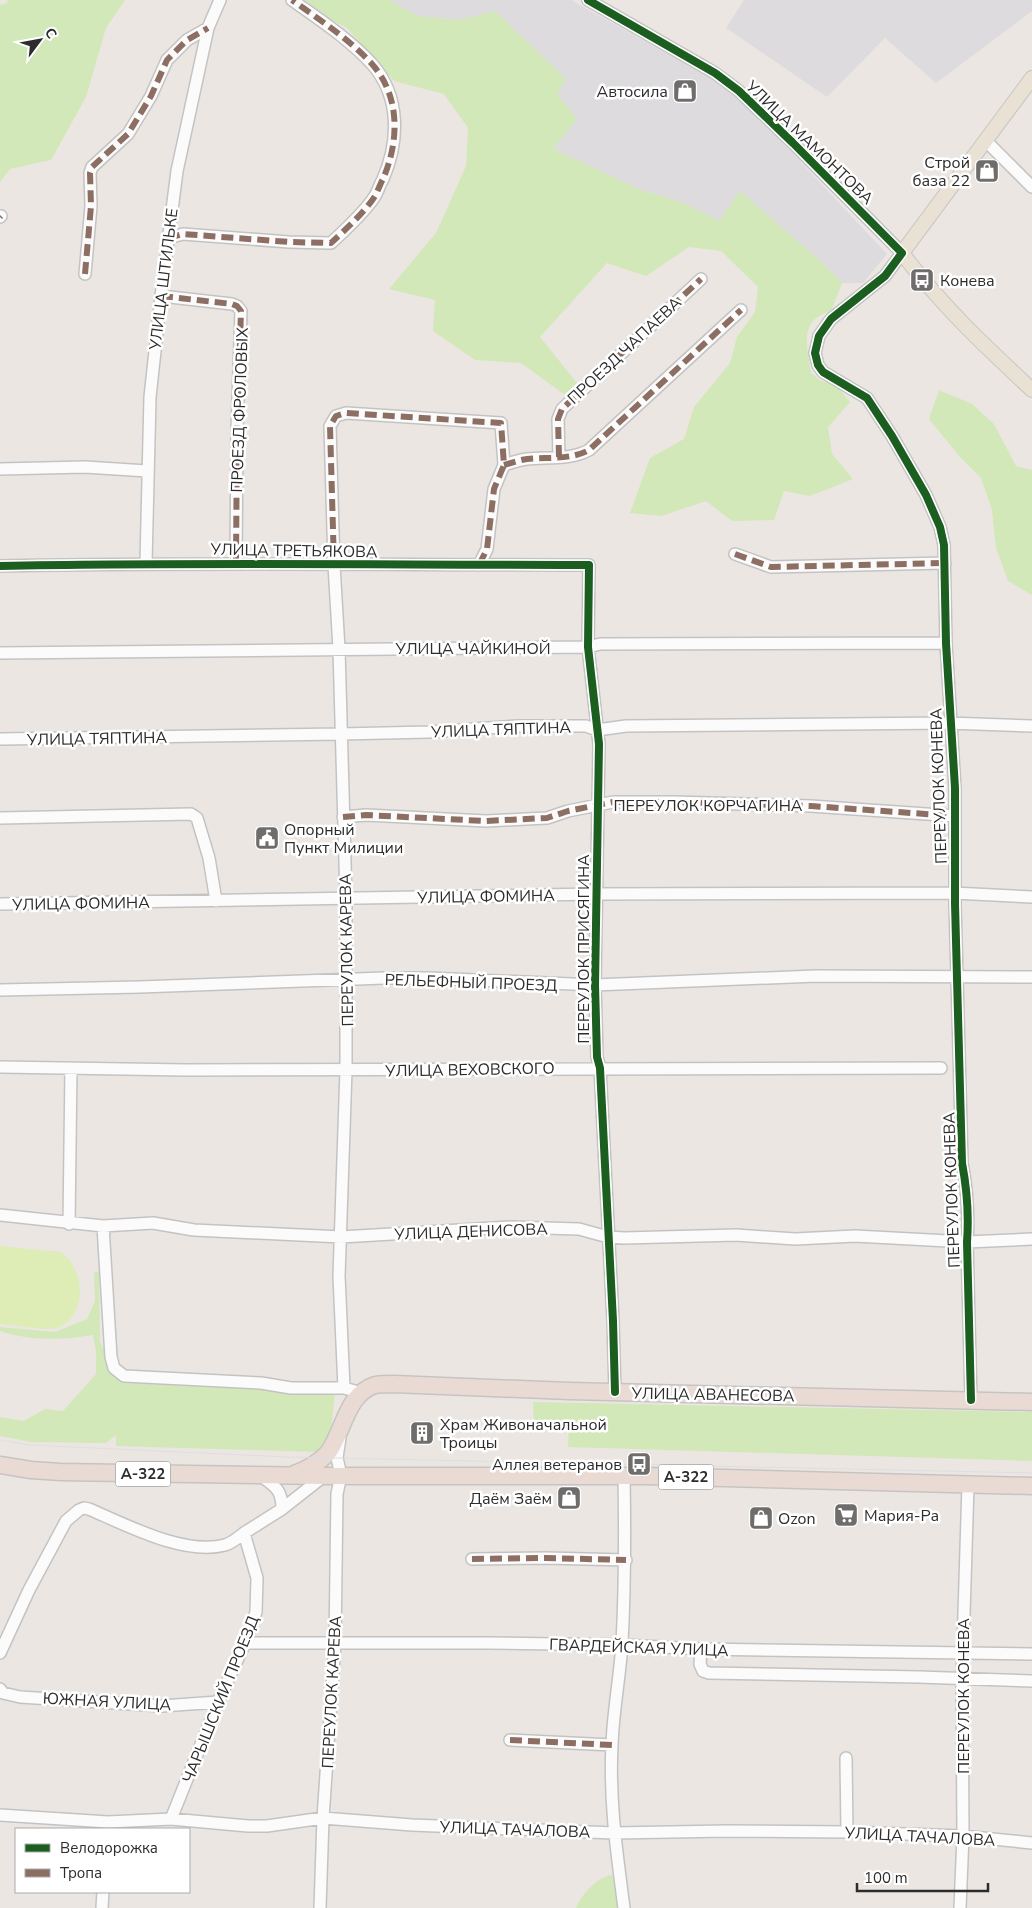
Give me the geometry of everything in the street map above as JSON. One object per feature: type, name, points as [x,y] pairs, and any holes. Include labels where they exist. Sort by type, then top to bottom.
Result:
[{"type":"highway","name":"УЛИЦА АВАНЕСОВА","points":[[362,1393],[375,1385],[394,1384],[615,1392],[1032,1402]]},
{"type":"highway","name":"А-322","points":[[287,1476],[302,1471],[323,1458],[332,1445],[350,1408],[362,1393]]},
{"type":"highway","name":"А-322","points":[[0,1465],[60,1472],[261,1476],[624,1476],[1032,1486]]},
{"type":"main road","points":[[902,253],[1032,78]]},
{"type":"main road","name":"УЛИЦА МАМОНТОВА","points":[[902,253],[922,280],[968,329],[1032,390]]},
{"type":"street","name":"УЛИЦА ШТИЛЬКЕ","points":[[146,563],[150,397],[168,238],[177,171],[208,28],[220,0]]},
{"type":"street","points":[[168,238],[183,234],[289,242],[331,243],[375,196],[391,160],[394,143],[395,122],[385,85],[373,66],[341,35],[292,0]]},
{"type":"street","name":"УЛИЦА МАМОНТОВА","points":[[588,0],[715,73],[739,91],[902,253]]},
{"type":"street","points":[[85,274],[92,206],[90,173],[92,167],[128,134],[151,96],[167,60],[187,40],[208,28]]},
{"type":"street","points":[[986,141],[1032,187]]},
{"type":"street","name":"ПЕРЕУЛОК КОНЕВА","points":[[902,253],[885,276],[831,320],[819,336],[815,352],[818,365],[823,372],[867,398],[892,436],[940,526],[945,563],[949,723],[955,788],[954,893],[962,1162],[967,1190],[969,1220],[967,1242],[972,1400]]},
{"type":"street","name":"ПРОЕЗД ЧАПАЕВА","points":[[559,457],[558,419],[562,410],[701,279]]},
{"type":"street","name":"ПРОЕЗД ФРОЛОВЫХ","points":[[161,296],[232,304],[242,311],[237,428],[236,563]]},
{"type":"street","points":[[479,565],[487,549],[494,489],[504,465],[525,460],[583,454],[590,450],[741,310]]},
{"type":"street","name":"ПЕРЕУЛОК КАРЕВА","points":[[344,1388],[339,1276],[346,1070],[346,898],[330,426],[336,416],[346,413],[501,423],[504,465]]},
{"type":"street","points":[[0,469],[85,467],[147,471]]},
{"type":"street","points":[[735,554],[771,567],[945,563]]},
{"type":"street","name":"УЛИЦА ТРЕТЬЯКОВА","points":[[0,566],[146,563],[589,565]]},
{"type":"street","name":"ПЕРЕУЛОК ПРИСЯГИНА","points":[[589,565],[588,647],[599,744],[595,986],[597,1057],[600,1068],[615,1392]]},
{"type":"street","name":"УЛИЦА ЧАЙКИНОЙ","points":[[0,653],[588,647],[600,644],[946,643]]},
{"type":"street","name":"УЛИЦА ТЯПТИНА","points":[[0,739],[429,732],[517,726],[586,726],[597,730],[626,726],[949,723],[1032,726]]},
{"type":"street","name":"ПЕРЕУЛОК КОРЧАГИНА","points":[[343,817],[366,815],[486,820],[548,818],[568,811],[613,802],[811,806],[955,816]]},
{"type":"street","points":[[0,818],[191,814],[197,818],[209,858],[216,901]]},
{"type":"street","name":"УЛИЦА ФОМИНА","points":[[0,904],[596,894],[954,893],[1032,897]]},
{"type":"street","name":"РЕЛЬЕФНЫЙ ПРОЕЗД","points":[[0,990],[140,987],[347,978],[429,978],[595,986],[806,977],[1032,977]]},
{"type":"street","name":"УЛИЦА ВЕХОВСКОГО","points":[[0,1067],[346,1070],[941,1068]]},
{"type":"street","points":[[69,1224],[72,1068]]},
{"type":"street","name":"УЛИЦА ДЕНИСОВА","points":[[0,1215],[69,1224],[103,1226],[152,1223],[194,1230],[341,1238],[510,1227],[578,1229],[608,1237],[736,1235],[795,1239],[855,1236],[967,1242],[1032,1238]]},
{"type":"street","points":[[103,1226],[111,1357],[114,1368],[124,1376],[260,1383],[291,1388],[320,1386],[344,1388],[362,1393]]},
{"type":"street","name":"ПЕРЕУЛОК КАРЕВА","points":[[320,1908],[323,1818],[334,1643],[337,1494],[332,1476],[337,1458],[342,1424]]},
{"type":"street","points":[[261,1476],[276,1488],[282,1497],[282,1510]]},
{"type":"street","points":[[0,1653],[29,1590],[66,1521],[79,1510],[84,1508],[138,1530],[185,1546],[213,1547],[226,1545],[332,1476]]},
{"type":"street","points":[[624,1476],[626,1560],[622,1645],[612,1745],[614,1833],[624,1908]]},
{"type":"street","name":"ПЕРЕУЛОК КОНЕВА","points":[[960,1908],[963,1836],[962,1653],[968,1485]]},
{"type":"street","name":"ЧАРЫШСКИЙ ПРОЕЗД","points":[[171,1819],[218,1702],[245,1643],[256,1612],[257,1578],[244,1533]]},
{"type":"street","points":[[472,1559],[626,1560]]},
{"type":"street","name":"ГВАРДЕЙСКАЯ УЛИЦА","points":[[245,1643],[622,1645],[701,1649],[1032,1654]]},
{"type":"street","points":[[701,1649],[700,1664],[703,1671],[709,1674],[1032,1681]]},
{"type":"street","name":"ЮЖНАЯ УЛИЦА","points":[[1,1692],[20,1697],[162,1706],[218,1702]]},
{"type":"street","points":[[510,1740],[612,1745]]},
{"type":"street","points":[[846,1758],[847,1832]]},
{"type":"street","name":"УЛИЦА ТАЧАЛОВА","points":[[0,1815],[107,1826],[171,1819],[267,1826],[323,1818],[412,1825],[614,1833],[847,1832],[963,1836],[1032,1843]]},
{"type":"street","points":[[102,1908],[103,1893]]},
{"type":"shaded area","points":[[389,0],[571,0],[734,91],[887,254],[863,283],[842,283],[825,265],[740,191],[719,222],[684,203],[641,190],[553,149],[577,119],[495,12],[459,20],[417,16]]},
{"type":"shaded area","points":[[744,0],[1032,0],[1032,11],[936,83],[885,38],[827,97],[726,28]]},
{"type":"green space","points":[[8,0],[125,0],[106,28],[86,97],[51,160],[10,169],[0,182],[0,5],[7,3]]},
{"type":"green space","points":[[305,0],[389,0],[417,16],[459,20],[495,11],[566,79],[557,94],[577,119],[553,149],[641,190],[684,203],[719,221],[740,191],[825,265],[842,283],[832,309],[815,319],[808,330],[808,352],[811,373],[821,381],[835,384],[850,402],[828,427],[832,454],[853,479],[810,496],[784,491],[774,520],[732,521],[706,501],[661,516],[630,513],[650,458],[684,439],[694,407],[730,363],[737,337],[755,312],[758,287],[721,251],[689,247],[646,276],[607,263],[540,337],[577,383],[565,395],[521,363],[475,360],[433,331],[435,300],[389,289],[436,233],[466,166],[468,128],[444,94],[394,81],[347,28],[321,14]]},
{"type":"green space","points":[[939,390],[972,404],[994,424],[1016,466],[1032,470],[1032,595],[1008,581],[996,548],[992,510],[981,478],[960,457],[929,419]]},
{"type":"green space","points":[[0,1246],[60,1252],[68,1259],[75,1269],[80,1291],[79,1303],[67,1322],[52,1329],[0,1324]]},
{"type":"green space","points":[[99,1271],[100,1341],[112,1370],[122,1383],[335,1392],[331,1430],[317,1452],[116,1446],[116,1435],[106,1443],[31,1442],[0,1436],[0,1417],[24,1421],[45,1409],[63,1411],[96,1374],[96,1352],[93,1335],[58,1339],[23,1337],[0,1331],[0,1327],[55,1332],[87,1319],[95,1301],[94,1273]]},
{"type":"green space","points":[[533,1402],[1032,1412],[1032,1461],[568,1447],[569,1424],[534,1424]]},
{"type":"green space","points":[[611,1875],[615,1877],[619,1908],[576,1908],[590,1887],[600,1879]]},
{"type":"tram line","points":[[0,1440],[29,1445],[287,1457],[1032,1473]]},
{"type":"marked path","points":[[168,238],[183,234],[289,242],[331,243],[360,214],[376,194],[388,165],[394,135],[392,105],[388,91],[372,64],[354,46],[292,0]]},
{"type":"marked path","points":[[85,274],[91,206],[90,173],[92,167],[128,134],[151,96],[167,60],[187,40],[208,28]]},
{"type":"marked path","points":[[559,457],[558,419],[562,409],[701,279]]},
{"type":"marked path","points":[[161,296],[232,304],[241,311],[237,428],[236,563]]},
{"type":"marked path","points":[[504,465],[527,459],[567,457],[589,450],[741,310]]},
{"type":"marked path","points":[[334,565],[330,426],[336,416],[346,413],[501,423],[504,465],[494,489],[487,549],[479,565]]},
{"type":"marked path","points":[[735,554],[771,567],[945,563]]},
{"type":"marked path","points":[[343,817],[366,815],[486,821],[547,818],[568,811],[613,802],[811,806],[955,816]]},
{"type":"marked path","points":[[472,1559],[626,1560]]},
{"type":"marked path","points":[[510,1740],[612,1745]]},
{"type":"cycle path","points":[[588,0],[715,73],[739,91],[902,253],[885,276],[831,319],[819,336],[815,353],[818,365],[823,372],[867,398],[892,436],[926,495],[940,527],[944,545],[946,643],[955,788],[955,904],[962,1163],[968,1212],[971,1400]]},
{"type":"cycle path","points":[[0,566],[221,564],[589,565],[588,647],[599,744],[595,985],[597,1057],[600,1068],[615,1392]]},
{"type":"place","name":"Автосила","points":[[685,91]]},
{"type":"place","name":"Строй база 22","points":[[987,171]]},
{"type":"place","name":"Конева","points":[[922,280]]},
{"type":"place","name":"Опорный Пункт Милиции","points":[[267,838]]},
{"type":"place","name":"Храм Живоначальной Троицы","points":[[422,1433]]},
{"type":"place","name":"Аллея ветеранов","points":[[639,1464]]},
{"type":"place","name":"Даём Заём","points":[[569,1498]]},
{"type":"place","name":"Мария-Ра","points":[[846,1515]]},
{"type":"place","name":"Ozon","points":[[761,1518]]}]
